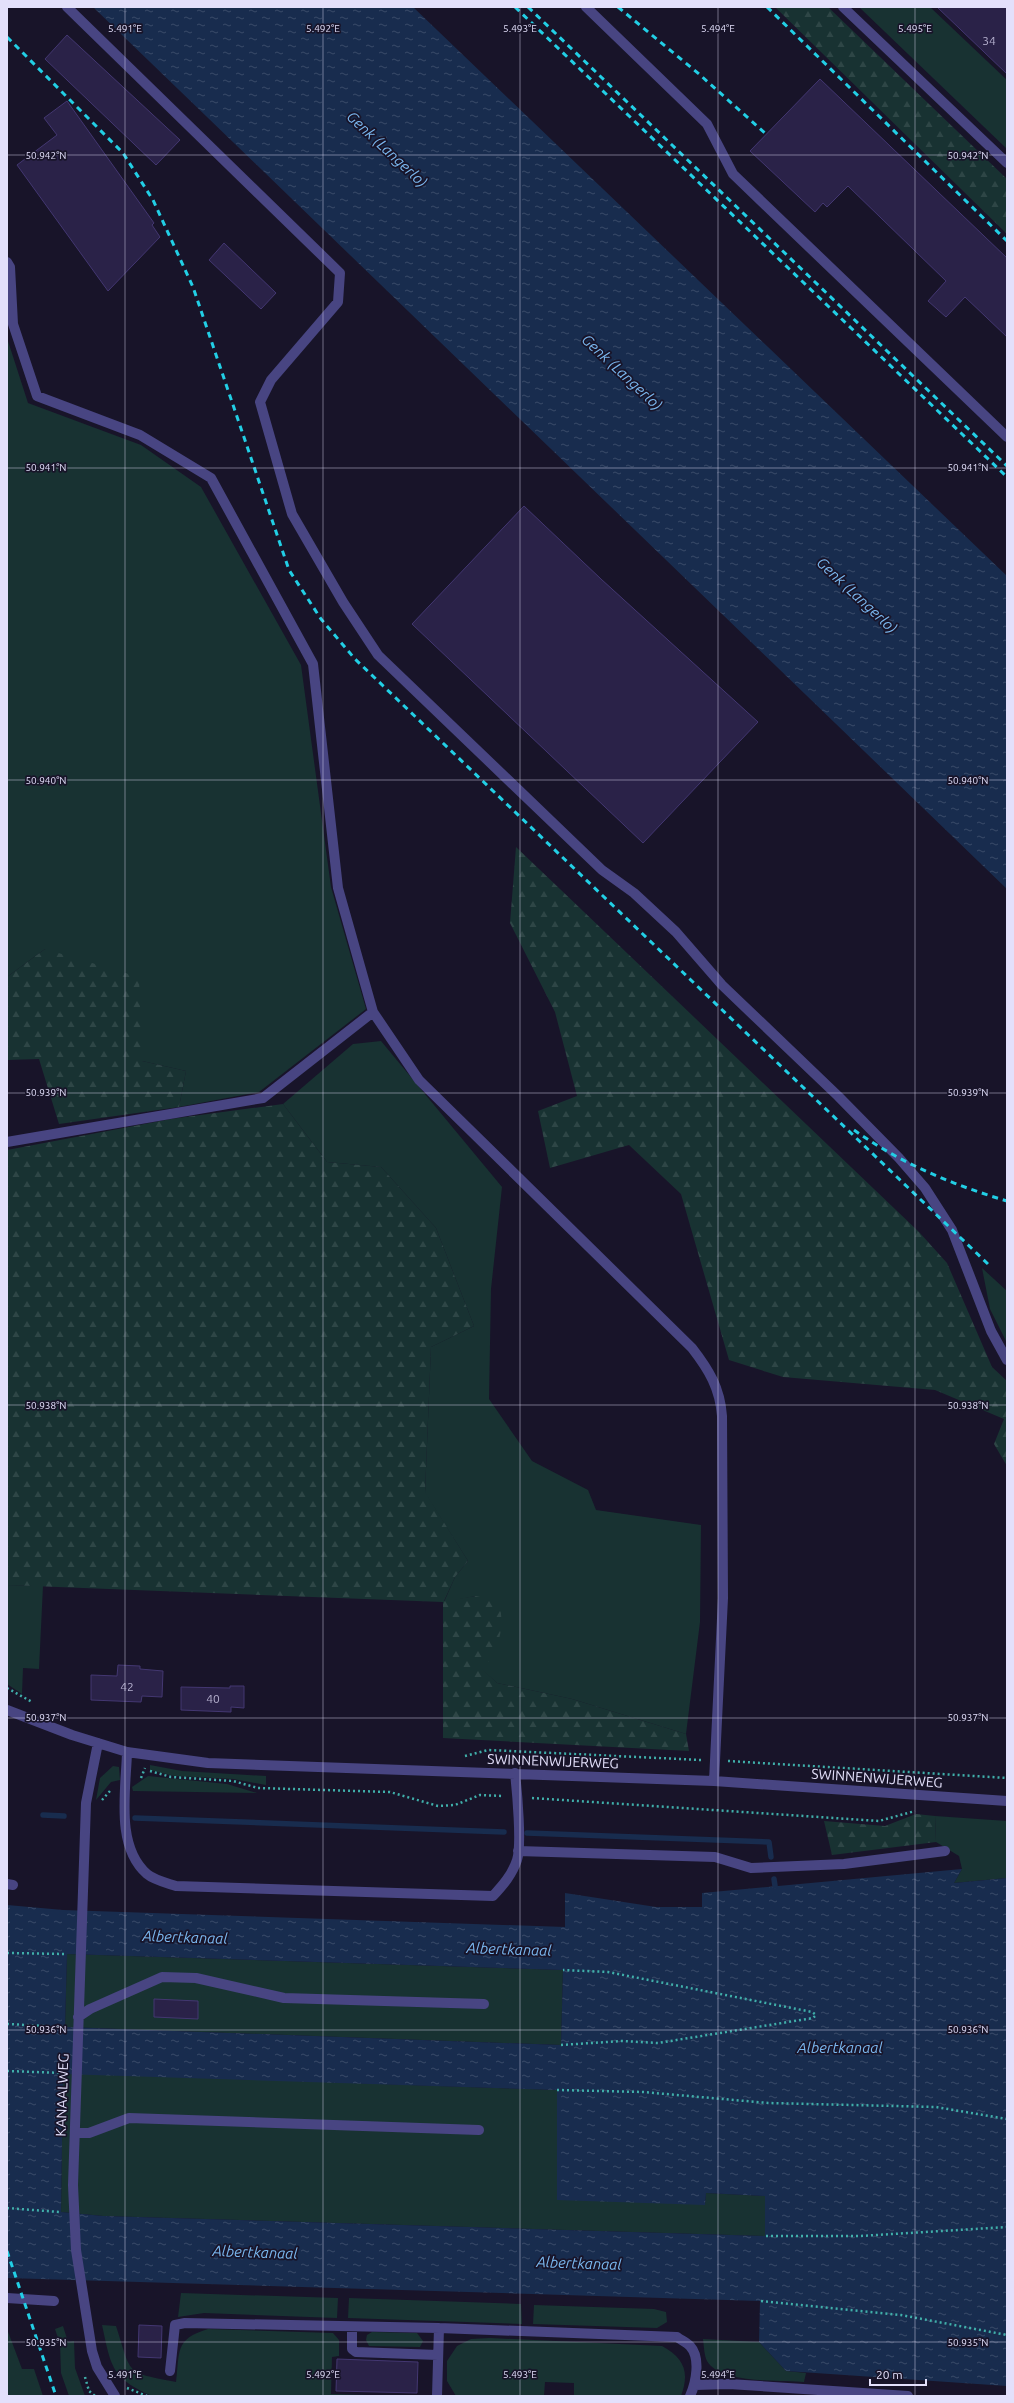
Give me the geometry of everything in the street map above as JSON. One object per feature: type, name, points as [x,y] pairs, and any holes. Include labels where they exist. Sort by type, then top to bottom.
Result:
[{"type":"street","points":[[68,7],[340,273],[338,302],[271,380],[260,402],[292,514],[343,602],[378,655],[602,870],[634,893],[676,932],[722,986],[838,1096],[899,1158],[925,1188],[952,1230],[991,1331],[1007,1360]]},
{"type":"street","points":[[586,7],[708,124],[733,174],[1007,437]]},
{"type":"street","points":[[843,7],[1007,163]]},
{"type":"street","points":[[7,262],[10,267],[13,324],[37,396],[140,435],[211,478],[313,664],[338,888],[373,1012],[419,1080],[692,1348],[712,1375],[721,1399],[722,1416],[723,1598],[714,1781]]},
{"type":"street","points":[[7,1142],[264,1098],[373,1012]]},
{"type":"street","name":"SWINNENWIJERWEG","points":[[7,1710],[98,1743],[128,1752],[208,1763],[714,1781],[1007,1801]]},
{"type":"street","name":"KANAALWEG","points":[[98,1743],[86,1803],[73,2185],[76,2250],[92,2351],[99,2372],[115,2396]]},
{"type":"street","points":[[128,1752],[126,1828],[134,1858],[148,1875],[176,1886],[493,1896],[509,1878],[518,1858],[518,1797],[515,1773]]},
{"type":"street","points":[[518,1851],[715,1856],[751,1868],[844,1864],[945,1851]]},
{"type":"street","points":[[78,2018],[90,2009],[162,1977],[196,1978],[284,1998],[484,2004]]},
{"type":"street","points":[[74,2133],[89,2133],[129,2118],[479,2130]]},
{"type":"street","points":[[7,2298],[54,2300]]},
{"type":"street","points":[[170,2372],[175,2325],[185,2323],[439,2328],[677,2337],[692,2347],[697,2367],[695,2385],[690,2396]]},
{"type":"street","points":[[352,2327],[352,2349],[356,2352],[438,2355]]},
{"type":"street","points":[[437,2396],[439,2328]]},
{"type":"street","points":[[695,2385],[729,2384],[908,2396]]},
{"type":"path","points":[[462,1757],[488,1750],[715,1761],[1007,1778]]},
{"type":"path","points":[[145,1770],[171,1778],[233,1781],[258,1788],[390,1792],[438,1806],[455,1805],[480,1795],[879,1821],[912,1811]]},
{"type":"path","points":[[7,1953],[67,1954]]},
{"type":"path","points":[[561,2045],[622,2041],[658,2043],[814,2018],[816,2015],[812,2012],[608,1972],[563,1970]]},
{"type":"path","points":[[7,2024],[65,2027]]},
{"type":"path","points":[[7,2071],[62,2073]]},
{"type":"path","points":[[557,2090],[644,2092],[768,2103],[936,2107],[1007,2119]]},
{"type":"path","points":[[7,2208],[61,2212]]},
{"type":"path","points":[[766,2236],[860,2236],[1007,2227]]},
{"type":"path","points":[[761,2300],[901,2315],[1007,2335]]},
{"type":"green space","points":[[775,7],[828,7],[1007,179],[1007,234]]},
{"type":"green space","points":[[859,7],[930,7],[1007,80],[1007,149]]},
{"type":"green space","points":[[7,338],[28,403],[141,445],[201,487],[301,665],[331,887],[366,1009],[259,1092],[179,1107],[186,1071],[142,1061],[45,949],[7,977]]},
{"type":"green space","points":[[516,847],[919,1232],[947,1263],[992,1367],[1007,1381],[1007,1466],[994,1444],[1004,1419],[935,1390],[783,1377],[729,1360],[681,1194],[629,1145],[550,1168],[538,1111],[577,1096],[555,1012],[510,923]]},
{"type":"green space","points":[[45,949],[139,977],[142,1061],[186,1071],[179,1107],[59,1124],[39,1059],[7,1060],[7,977]]},
{"type":"green space","points":[[381,1041],[502,1187],[491,1289],[489,1399],[532,1461],[588,1490],[596,1510],[701,1525],[700,1622],[686,1734],[572,1699],[497,1683],[480,1668],[476,1596],[444,1602],[455,1577],[468,1561],[425,1493],[431,1347],[474,1326],[436,1228],[381,1167],[327,1162],[283,1104],[353,1044]]},
{"type":"green space","points":[[283,1104],[327,1162],[381,1167],[436,1228],[474,1326],[431,1347],[425,1492],[468,1561],[455,1577],[444,1601],[476,1596],[500,1602],[502,1626],[495,1656],[481,1668],[497,1683],[572,1699],[686,1734],[689,1751],[443,1738],[443,1602],[7,1585],[7,1150],[171,1119]]},
{"type":"green space","points":[[982,1268],[1007,1291],[1007,1343],[990,1309]]},
{"type":"green space","points":[[7,1585],[43,1586],[39,1669],[23,1668],[22,1694],[7,1684]]},
{"type":"green space","points":[[150,1765],[182,1771],[266,1776],[266,1785],[233,1779],[174,1776],[150,1770]]},
{"type":"green space","points":[[113,1766],[119,1767],[120,1780],[111,1782],[96,1800],[100,1778]]},
{"type":"green space","points":[[148,1776],[227,1784],[257,1793],[133,1791],[132,1787]]},
{"type":"green space","points":[[916,1814],[935,1816],[936,1842],[832,1855],[824,1821],[885,1826]]},
{"type":"green space","points":[[935,1816],[1007,1821],[1007,1878],[954,1883],[962,1869],[959,1856],[936,1842]]},
{"type":"green space","points":[[67,1954],[563,1970],[561,2045],[65,2027]]},
{"type":"green space","points":[[63,2073],[557,2090],[705,2204],[706,2193],[765,2196],[766,2236],[103,2216],[61,2212]]},
{"type":"green space","points":[[181,2293],[338,2298],[337,2318],[204,2313],[178,2317]]},
{"type":"green space","points":[[349,2298],[521,2304],[522,2324],[348,2318]]},
{"type":"green space","points":[[534,2305],[654,2309],[666,2312],[667,2322],[657,2328],[533,2324]]},
{"type":"green space","points":[[102,2325],[116,2326],[128,2363],[132,2369],[147,2376],[176,2382],[179,2355],[184,2342],[189,2337],[208,2329],[333,2333],[339,2340],[339,2356],[332,2357],[331,2394],[406,2396],[152,2396],[128,2383],[115,2369],[108,2351]]},
{"type":"green space","points":[[63,2326],[68,2342],[74,2341],[75,2368],[85,2396],[69,2396],[61,2373],[60,2344],[55,2329]]},
{"type":"green space","points":[[7,2329],[22,2369],[34,2369],[43,2396],[7,2396]]},
{"type":"green space","points":[[372,2332],[417,2333],[423,2341],[420,2347],[369,2346],[366,2340],[367,2335]]},
{"type":"green space","points":[[490,2338],[662,2346],[676,2356],[683,2366],[685,2373],[684,2387],[681,2396],[574,2396],[574,2383],[545,2382],[544,2396],[456,2396],[447,2381],[447,2361],[457,2346],[471,2339]]},
{"type":"green space","points":[[703,2339],[759,2342],[786,2371],[806,2373],[804,2382],[766,2381],[724,2374],[714,2368],[707,2361]]},
{"type":"water","name":"Genk (Langerlo)","points":[[93,7],[413,7],[1007,576],[1007,889]]},
{"type":"water","name":"Albertkanaal","points":[[962,1869],[954,1883],[1007,1878],[1007,2386],[786,2371],[759,2342],[760,2301],[7,2278],[7,1905],[63,1910],[565,1927],[565,1893],[656,1907],[702,1907],[702,1893]],"holes":[[[67,1954],[563,1970],[561,2045],[65,2027]],[[63,2074],[557,2090],[557,2200],[705,2205],[706,2193],[765,2196],[765,2236],[103,2216],[61,2212]]]},
{"type":"building","points":[[937,7],[1007,7],[1007,74]]},
{"type":"building","points":[[67,35],[180,140],[156,165],[45,59]]},
{"type":"building","points":[[820,79],[1007,258],[1007,337],[965,297],[946,317],[928,301],[946,281],[848,186],[827,207],[823,203],[815,212],[750,151]]},
{"type":"building","points":[[67,101],[154,223],[152,225],[160,237],[108,291],[17,165],[57,135],[44,118]]},
{"type":"building","points":[[224,243],[276,293],[261,309],[209,260]]},
{"type":"building","points":[[524,506],[601,579],[758,722],[643,843],[412,624]]},
{"type":"building","points":[[118,1665],[140,1666],[140,1669],[163,1671],[162,1697],[142,1696],[141,1702],[91,1700],[91,1675],[117,1676]]},
{"type":"building","points":[[230,1686],[244,1686],[244,1708],[231,1707],[231,1712],[181,1710],[181,1687],[230,1688]]},
{"type":"building","points":[[154,1999],[198,2001],[198,2019],[154,2017]]},
{"type":"building","points":[[139,2325],[162,2326],[161,2358],[138,2357]]},
{"type":"building","points":[[337,2359],[418,2362],[417,2393],[336,2391]]},
{"type":"waterway","points":[[43,1815],[64,1816]]},
{"type":"waterway","points":[[135,1818],[504,1832]]},
{"type":"waterway","points":[[527,1833],[769,1842],[771,1857]]},
{"type":"waterway","points":[[774,1879],[775,1886]]},
{"type":"railway","points":[[515,7],[1007,477]]},
{"type":"railway","points":[[528,7],[1007,466]]},
{"type":"railway","points":[[618,7],[699,74],[766,134]]},
{"type":"railway","points":[[767,7],[1007,241]]},
{"type":"railway","points":[[7,37],[123,153],[153,200],[193,287],[289,570],[321,619],[355,659],[988,1264]]},
{"type":"railway","points":[[854,1130],[908,1163],[967,1188],[1007,1201]]},
{"type":"railway","points":[[7,2251],[56,2396]]}]
